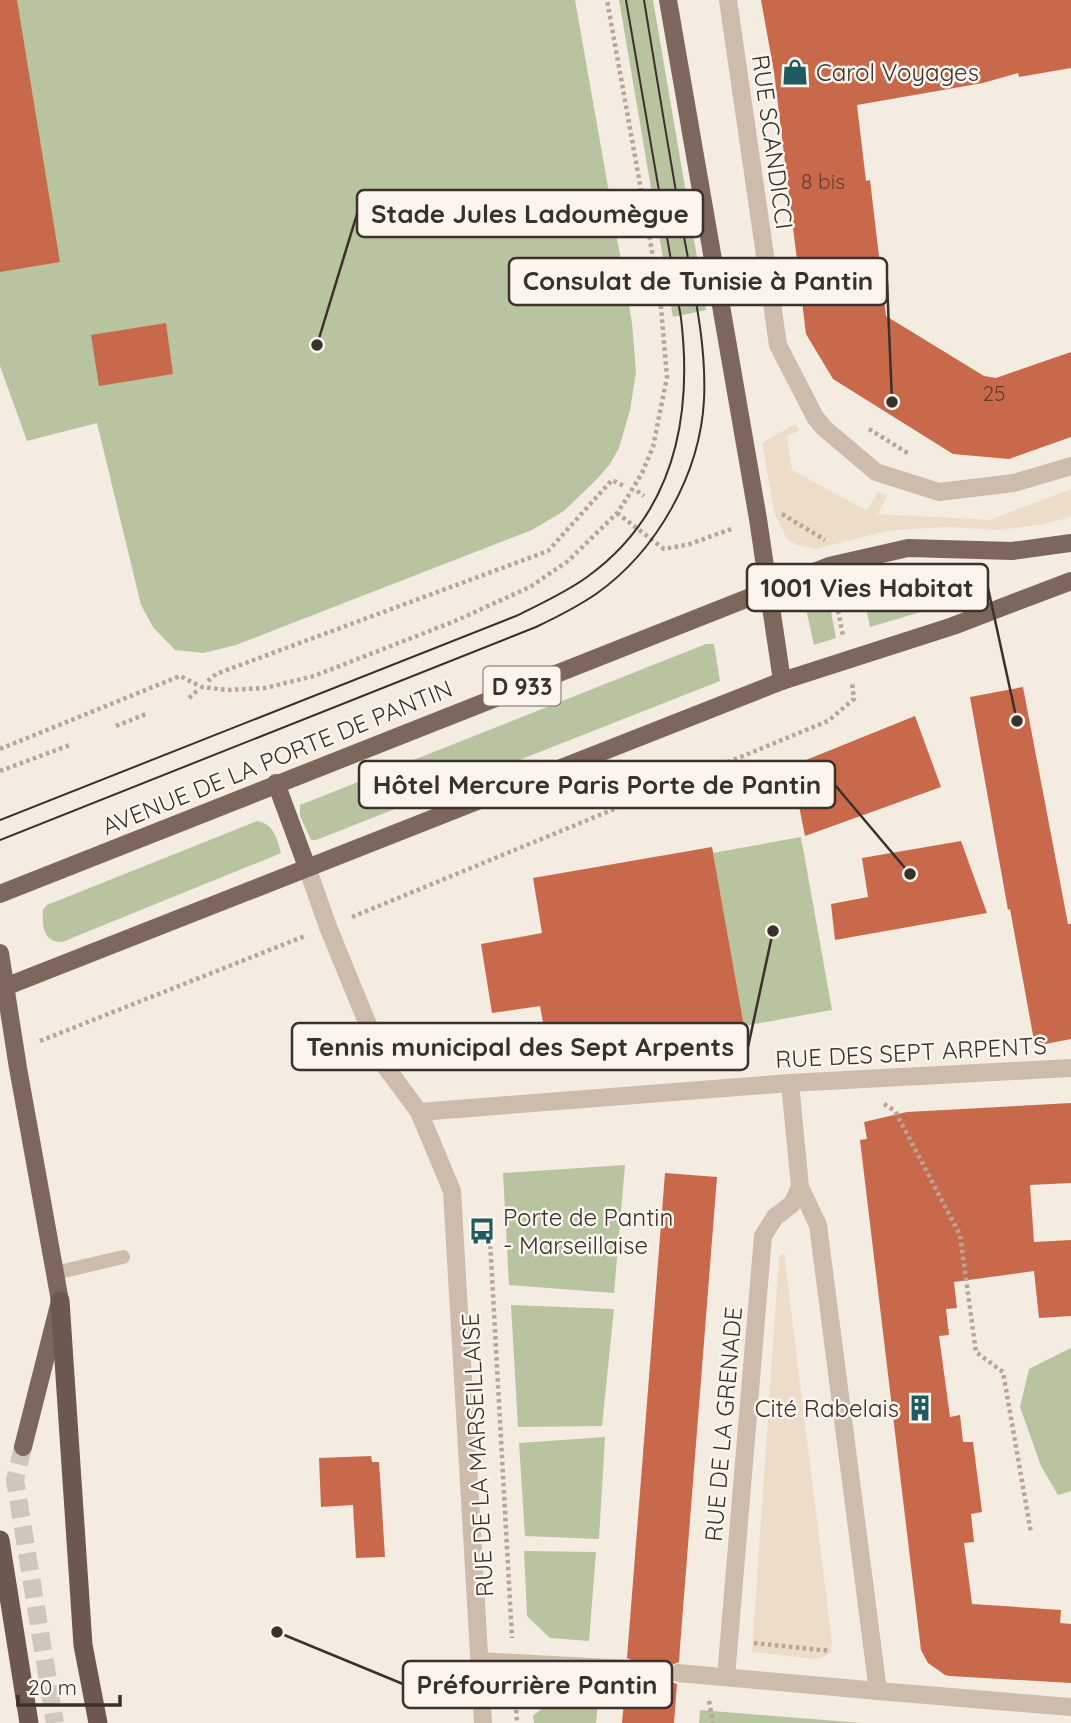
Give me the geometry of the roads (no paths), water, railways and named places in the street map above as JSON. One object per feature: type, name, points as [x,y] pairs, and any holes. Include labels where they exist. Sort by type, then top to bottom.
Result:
[{"type":"highway","points":[[60,1301],[83,1645],[98,1723]]},
{"type":"highway","points":[[0,1540],[29,1723]]},
{"type":"main road","points":[[668,0],[758,519],[782,681]]},
{"type":"main road","name":"D 933","points":[[768,589],[829,566],[908,548],[1012,551],[1071,543]]},
{"type":"main road","points":[[3,987],[782,681],[953,626],[1071,581]]},
{"type":"main road","name":"AVENUE DE LA PORTE DE PANTIN","points":[[0,894],[768,589]]},
{"type":"main road","points":[[276,783],[307,867]]},
{"type":"main road","points":[[0,953],[3,987],[60,1301],[23,1447]]},
{"type":"street","name":"RUE SCANDICCI","points":[[728,0],[778,345],[815,418],[876,472],[939,492],[1014,483],[1071,466]]},
{"type":"street","name":"RUE DE LA MARSEILLAISE","points":[[307,867],[328,927],[385,1066],[419,1112],[452,1191],[483,1723]]},
{"type":"street","name":"RUE DES SEPT ARPENTS","points":[[419,1112],[790,1083],[1071,1068]]},
{"type":"street","points":[[790,1083],[800,1187],[818,1225],[878,1691]]},
{"type":"street","name":"RUE DE LA GRENADE","points":[[726,1677],[764,1236],[775,1217],[792,1204],[800,1187]]},
{"type":"street","points":[[479,1661],[627,1669]]},
{"type":"street","points":[[678,1673],[878,1691],[1058,1712]]},
{"type":"lane","points":[[55,1273],[123,1257]]},
{"type":"tunnel","points":[[23,1447],[15,1480],[55,1723]]},
{"type":"tunnel","points":[[627,1669],[678,1673]]},
{"type":"tram line","points":[[0,820],[516,616],[587,577],[616,552],[640,525],[658,494],[671,462],[679,428],[684,356],[681,318],[626,0]]},
{"type":"tram line","points":[[0,840],[536,627],[596,594],[638,556],[656,533],[684,483],[694,455],[701,428],[704,377],[697,310],[644,0]]},
{"type":"place","name":"Carol Voyages","points":[[795,72]]},
{"type":"place","name":"Stade Jules Ladoumègue","points":[[317,345]]},
{"type":"place","name":"Consulat de Tunisie à Pantin","points":[[892,402]]},
{"type":"place","name":"1001 Vies Habitat","points":[[1017,721]]},
{"type":"place","name":"Hôtel Mercure Paris Porte de Pantin","points":[[910,874]]},
{"type":"place","name":"Tennis municipal des Sept Arpents","points":[[773,931]]},
{"type":"place","name":"Porte de Pantin - Marseillaise","points":[[482,1231]]},
{"type":"place","name":"Cité Rabelais","points":[[920,1408]]},
{"type":"place","name":"Préfourrière Pantin","points":[[277,1632]]}]
